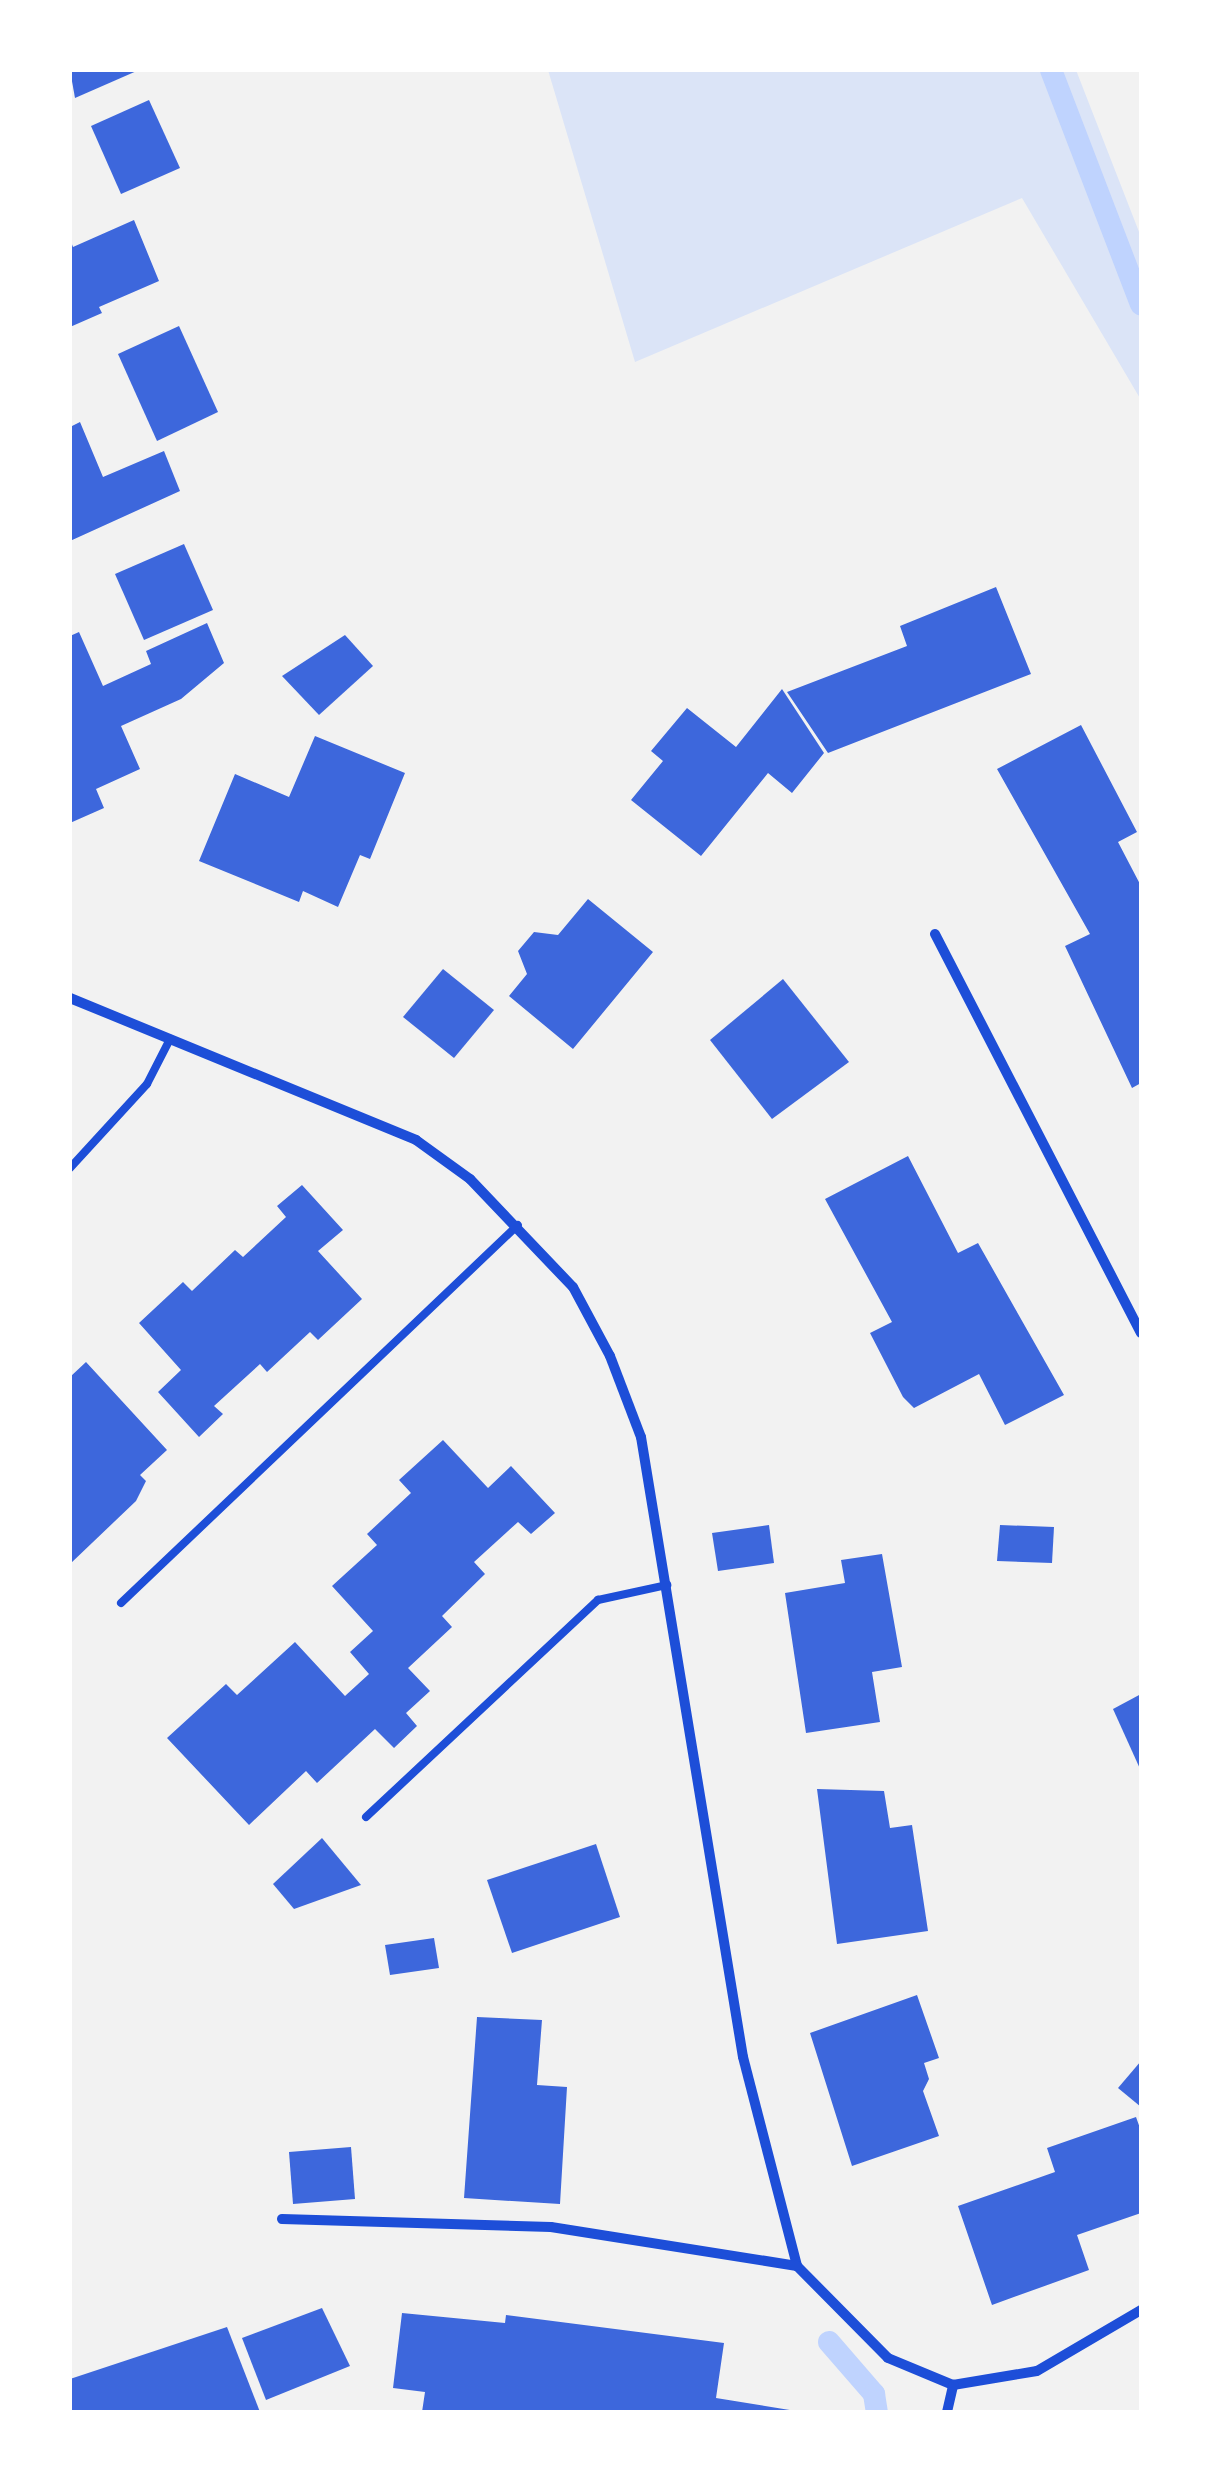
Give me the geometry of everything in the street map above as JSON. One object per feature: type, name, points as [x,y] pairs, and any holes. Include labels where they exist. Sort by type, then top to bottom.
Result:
[{"type":"street","points":[[935,934],[1141,1333]]},
{"type":"street","points":[[70,998],[416,1140],[470,1179],[573,1287],[610,1356],[641,1437],[743,2057],[797,2266],[888,2358],[953,2385],[1037,2371],[1141,2310]]},
{"type":"street","points":[[282,2219],[551,2227],[797,2266]]},
{"type":"street","points":[[948,2412],[953,2385]]},
{"type":"lane","points":[[70,1168],[147,1084],[170,1040]]},
{"type":"lane","points":[[121,1603],[518,1225]]},
{"type":"lane","points":[[366,1817],[598,1600],[667,1586]]},
{"type":"shaded area","points":[[548,70],[1076,70],[1141,237],[1141,400],[1022,198],[635,362]]},
{"type":"building","points":[[70,70],[139,70],[75,98]]},
{"type":"building","points":[[149,100],[180,168],[121,194],[91,126]]},
{"type":"building","points":[[134,220],[159,281],[99,307],[102,313],[70,327],[70,239],[73,247]]},
{"type":"building","points":[[179,326],[218,412],[157,441],[118,354]]},
{"type":"building","points":[[80,422],[103,477],[164,451],[180,491],[70,541],[70,427]]},
{"type":"building","points":[[184,544],[213,610],[144,640],[115,574]]},
{"type":"building","points":[[996,587],[1031,674],[828,753],[787,692],[907,646],[900,626]]},
{"type":"building","points":[[207,623],[224,663],[181,699],[121,726],[140,769],[96,789],[104,808],[70,823],[70,636],[79,632],[103,686],[151,664],[146,651]]},
{"type":"building","points":[[345,635],[373,666],[319,715],[282,676]]},
{"type":"building","points":[[782,689],[824,753],[792,793],[768,773],[701,856],[631,800],[663,761],[651,751],[687,708],[736,747]]},
{"type":"building","points":[[1081,725],[1137,832],[1118,842],[1141,886],[1141,1083],[1132,1088],[1065,946],[1090,934],[997,769]]},
{"type":"building","points":[[315,736],[405,773],[370,859],[360,855],[338,907],[303,891],[299,902],[199,861],[235,774],[289,797]]},
{"type":"building","points":[[588,899],[653,952],[573,1049],[509,996],[527,974],[518,951],[534,932],[558,935]]},
{"type":"building","points":[[443,969],[494,1010],[454,1058],[403,1017]]},
{"type":"building","points":[[783,979],[849,1062],[772,1119],[710,1040]]},
{"type":"building","points":[[908,1156],[958,1253],[978,1243],[1064,1395],[1005,1425],[979,1374],[914,1408],[903,1397],[870,1333],[892,1322],[825,1199]]},
{"type":"building","points":[[302,1185],[343,1230],[318,1251],[362,1299],[318,1340],[310,1332],[267,1372],[260,1364],[214,1406],[223,1414],[199,1437],[158,1392],[181,1370],[139,1323],[183,1282],[192,1291],[235,1250],[243,1257],[286,1217],[277,1206]]},
{"type":"building","points":[[86,1362],[167,1450],[140,1475],[146,1481],[136,1501],[70,1564],[70,1377]]},
{"type":"building","points":[[443,1440],[488,1488],[511,1466],[555,1513],[531,1534],[518,1522],[474,1562],[485,1574],[442,1616],[452,1627],[408,1668],[430,1691],[406,1713],[417,1726],[394,1748],[375,1729],[317,1783],[306,1771],[249,1825],[167,1738],[226,1684],[237,1695],[295,1642],[345,1696],[369,1674],[350,1652],[373,1631],[332,1586],[377,1545],[367,1534],[411,1493],[399,1480]]},
{"type":"building","points":[[769,1525],[774,1563],[718,1571],[712,1533]]},
{"type":"building","points":[[1000,1525],[1054,1527],[1052,1563],[997,1561]]},
{"type":"building","points":[[882,1554],[902,1667],[872,1672],[880,1722],[806,1733],[785,1593],[845,1583],[841,1560]]},
{"type":"building","points":[[1141,1694],[1141,1771],[1113,1709]]},
{"type":"building","points":[[817,1789],[884,1791],[890,1828],[912,1825],[928,1931],[837,1944]]},
{"type":"building","points":[[322,1838],[361,1885],[294,1909],[273,1884]]},
{"type":"building","points":[[596,1844],[620,1917],[512,1953],[487,1880]]},
{"type":"building","points":[[434,1938],[439,1968],[390,1975],[385,1945]]},
{"type":"building","points":[[917,1995],[939,2058],[924,2063],[929,2079],[923,2091],[939,2136],[852,2166],[810,2033]]},
{"type":"building","points":[[477,2017],[542,2020],[537,2085],[567,2087],[560,2204],[464,2198]]},
{"type":"building","points":[[1141,2061],[1141,2107],[1118,2088]]},
{"type":"building","points":[[1136,2117],[1141,2131],[1141,2213],[1077,2235],[1089,2270],[992,2305],[958,2206],[1055,2172],[1047,2148]]},
{"type":"building","points":[[351,2147],[355,2199],[293,2204],[289,2152]]},
{"type":"building","points":[[322,2308],[350,2366],[266,2400],[242,2338]]},
{"type":"building","points":[[402,2313],[505,2323],[506,2315],[724,2343],[716,2398],[802,2412],[422,2412],[425,2392],[393,2388]]},
{"type":"building","points":[[227,2327],[260,2412],[70,2412],[70,2379]]},
{"type":"waterway","points":[[1051,70],[1141,304]]},
{"type":"waterway","points":[[829,2342],[874,2394],[877,2412]]}]
